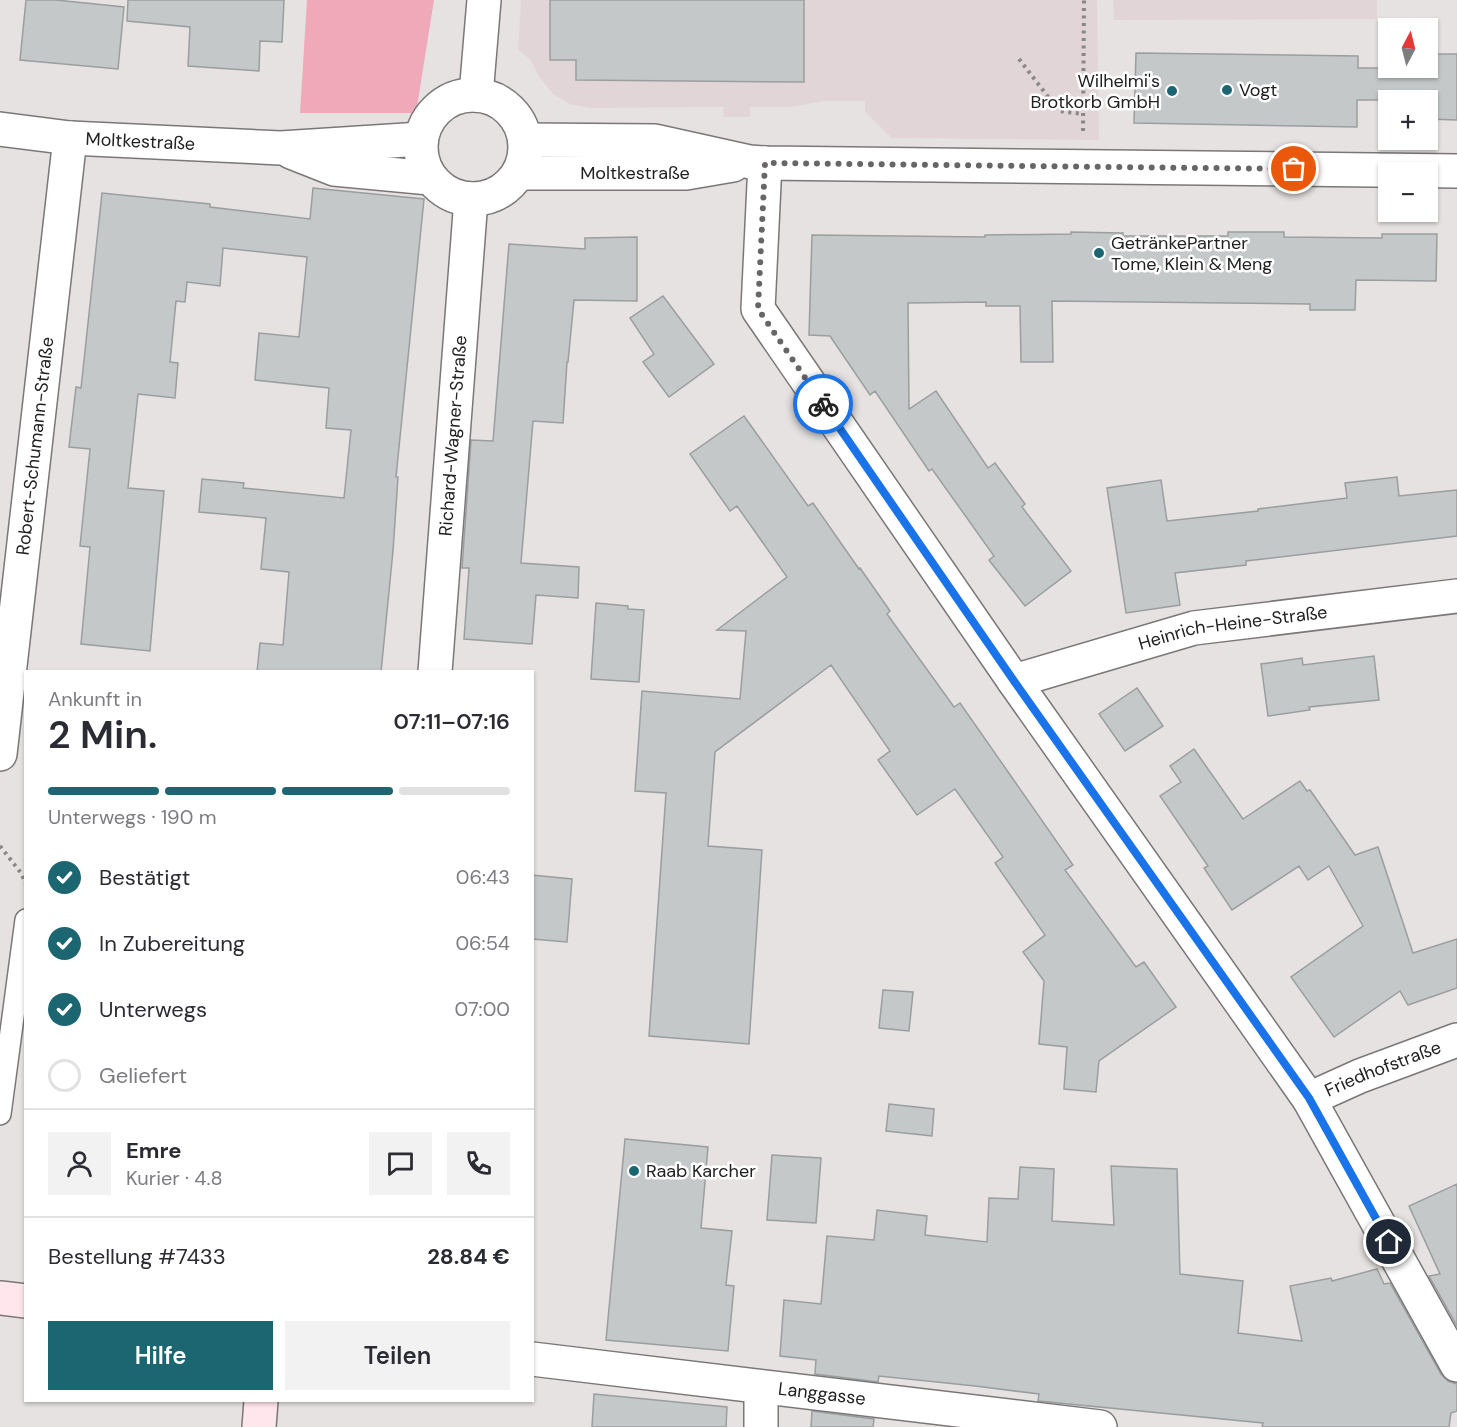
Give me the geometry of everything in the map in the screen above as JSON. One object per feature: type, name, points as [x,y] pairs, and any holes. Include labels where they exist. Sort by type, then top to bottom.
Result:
[{"type":"main road","points":[[0,1298],[24,1301]]},
{"type":"main road","points":[[259,1427],[261,1402]]},
{"type":"street","points":[[477,95],[484,0]]},
{"type":"street","points":[[477,95],[491,98],[505,105],[516,116],[525,140],[525,151],[519,173],[503,190],[488,197],[471,199],[455,196],[441,189],[430,178],[423,164],[421,139],[431,116],[443,104],[459,96],[477,95]]},
{"type":"street","name":"Moltkestraße","points":[[0,129],[70,138],[281,148],[421,139]]},
{"type":"street","name":"Robert-Schumann-Straße","points":[[0,754],[70,138]]},
{"type":"street","name":"Moltkestraße","points":[[525,140],[655,141],[757,163]]},
{"type":"street","name":"Moltkestraße","points":[[281,148],[334,169],[430,178]]},
{"type":"street","points":[[757,163],[758,309],[1014,681],[1309,1098],[1457,1365]]},
{"type":"street","name":"Moltkestraße","points":[[519,173],[686,173],[757,163],[1457,171]]},
{"type":"street","name":"Richard-Wagner-Straße","points":[[435,670],[471,199]]},
{"type":"street","name":"Heinrich-Heine-Straße","points":[[1014,681],[1194,627],[1457,596]]},
{"type":"street","name":"Friedhofstraße","points":[[1309,1098],[1360,1076],[1457,1040]]},
{"type":"street","name":"Langgasse","points":[[539,1359],[1100,1427]]},
{"type":"street","points":[[761,1387],[761,1427]]},
{"type":"lane","points":[[0,1114],[24,935]]},
{"type":"path","points":[[1084,0],[1084,166]]},
{"type":"path","points":[[1018,59],[1059,111],[1083,114]]},
{"type":"path","points":[[0,846],[24,880]]},
{"type":"shaded area","points":[[307,0],[434,0],[416,113],[300,113]]},
{"type":"shaded area","points":[[521,0],[1097,0],[1099,140],[892,138],[865,112],[865,101],[825,101],[790,107],[750,107],[750,117],[724,117],[723,107],[589,108],[570,104],[553,94],[540,78],[530,59],[518,50]]},
{"type":"shaded area","points":[[1113,0],[1377,0],[1377,19],[1114,20]]},
{"type":"building","points":[[26,0],[56,0],[124,7],[118,69],[20,60]]},
{"type":"building","points":[[128,0],[284,0],[282,42],[260,41],[259,71],[188,66],[190,27],[127,21]]},
{"type":"building","points":[[550,0],[804,0],[804,82],[576,80],[576,60],[550,60]]},
{"type":"building","points":[[1136,53],[1358,56],[1358,68],[1378,68],[1378,78],[1438,78],[1438,54],[1457,54],[1457,120],[1438,119],[1438,90],[1378,90],[1378,100],[1357,100],[1357,127],[1134,123]]},
{"type":"building","points":[[313,188],[424,199],[396,477],[398,477],[393,551],[381,670],[257,670],[260,643],[283,645],[289,572],[261,569],[266,518],[199,512],[202,479],[244,483],[243,488],[344,498],[351,430],[326,428],[329,388],[255,380],[259,333],[299,337],[307,257],[223,248],[220,286],[187,282],[185,302],[176,301],[170,362],[178,363],[175,398],[138,394],[128,488],[164,491],[150,651],[81,644],[90,547],[80,546],[90,449],[69,447],[76,387],[81,388],[102,193],[210,204],[210,207],[310,219]]},
{"type":"building","points":[[1071,232],[1123,233],[1123,236],[1228,236],[1228,232],[1284,232],[1284,237],[1382,238],[1382,234],[1437,234],[1436,281],[1356,280],[1355,310],[1310,310],[1310,304],[1052,301],[1053,362],[1021,362],[1020,306],[986,306],[986,302],[908,303],[909,409],[936,391],[988,468],[995,463],[1025,504],[1022,507],[1071,571],[1025,606],[989,560],[994,556],[932,469],[929,471],[875,391],[870,395],[830,336],[809,335],[812,235],[985,237],[985,235],[1071,234]]},
{"type":"building","points":[[637,237],[637,301],[574,300],[563,423],[533,421],[521,563],[579,567],[578,598],[536,595],[532,644],[464,639],[469,568],[462,568],[471,440],[493,441],[509,244],[585,249],[585,238]]},
{"type":"building","points":[[663,296],[714,364],[669,397],[643,362],[654,354],[630,318]]},
{"type":"building","points":[[744,416],[808,506],[813,503],[860,568],[890,611],[887,614],[954,707],[960,703],[1073,865],[1065,870],[1136,967],[1144,962],[1176,1007],[1099,1061],[1096,1092],[1064,1089],[1067,1047],[1039,1044],[1044,981],[1023,952],[1045,935],[995,863],[1003,857],[955,789],[917,815],[878,760],[890,751],[831,665],[715,752],[708,846],[762,850],[749,1044],[649,1036],[666,793],[635,791],[642,691],[740,699],[746,631],[717,630],[787,577],[737,506],[730,511],[690,454]]},
{"type":"building","points":[[1397,477],[1399,496],[1457,490],[1457,536],[1246,561],[1246,565],[1175,573],[1180,605],[1126,613],[1107,488],[1161,480],[1167,521],[1347,498],[1345,483]]},
{"type":"building","points":[[596,603],[644,610],[639,682],[591,679]]},
{"type":"building","points":[[1374,656],[1379,700],[1309,707],[1310,710],[1268,716],[1261,664],[1302,658],[1303,665]]},
{"type":"building","points":[[1137,688],[1163,726],[1125,751],[1099,714]]},
{"type":"building","points":[[1194,749],[1243,819],[1300,781],[1307,791],[1310,790],[1355,855],[1378,847],[1413,953],[1457,939],[1457,988],[1408,1005],[1400,991],[1334,1037],[1291,977],[1363,926],[1329,866],[1308,880],[1299,866],[1232,910],[1204,868],[1208,866],[1160,796],[1181,782],[1170,766]]},
{"type":"building","points":[[534,875],[572,879],[567,942],[534,939]]},
{"type":"building","points":[[883,990],[913,992],[909,1031],[879,1028]]},
{"type":"building","points":[[889,1104],[934,1109],[932,1136],[886,1131]]},
{"type":"building","points":[[625,1139],[708,1147],[701,1228],[732,1231],[726,1285],[734,1286],[728,1351],[606,1340]]},
{"type":"building","points":[[772,1155],[821,1158],[816,1223],[767,1220]]},
{"type":"building","points":[[1111,1166],[1177,1169],[1180,1274],[1243,1281],[1238,1333],[1302,1341],[1290,1286],[1331,1278],[1332,1281],[1377,1269],[1384,1284],[1390,1283],[1441,1374],[1448,1381],[1457,1384],[1457,1411],[1451,1413],[1449,1427],[1262,1427],[1263,1423],[1038,1401],[1039,1394],[975,1386],[879,1376],[878,1382],[815,1374],[816,1360],[780,1356],[784,1300],[821,1304],[827,1236],[874,1240],[877,1210],[927,1216],[925,1235],[987,1242],[989,1198],[1018,1199],[1020,1167],[1054,1169],[1052,1221],[1114,1225]]},
{"type":"building","points":[[1457,1184],[1457,1326],[1429,1276],[1440,1274],[1409,1206]]},
{"type":"building","points":[[594,1394],[727,1407],[726,1427],[592,1427]]},
{"type":"building","points":[[812,1411],[874,1419],[873,1427],[811,1427]]},
{"type":"way so far","points":[[823,404],[758,309],[765,163],[1294,169]]},
{"type":"place","name":"Vogt","points":[[1227,90]]},
{"type":"place","name":"Wilhelmi's Brotkorb GmbH","points":[[1172,91]]},
{"type":"place","name":"GetränkePartner Tome, Klein & Meng","points":[[1099,253]]},
{"type":"place","name":"Raab Karcher","points":[[634,1171]]},
{"type":"route","points":[[823,404],[1014,681],[1309,1098],[1389,1242]]}]
